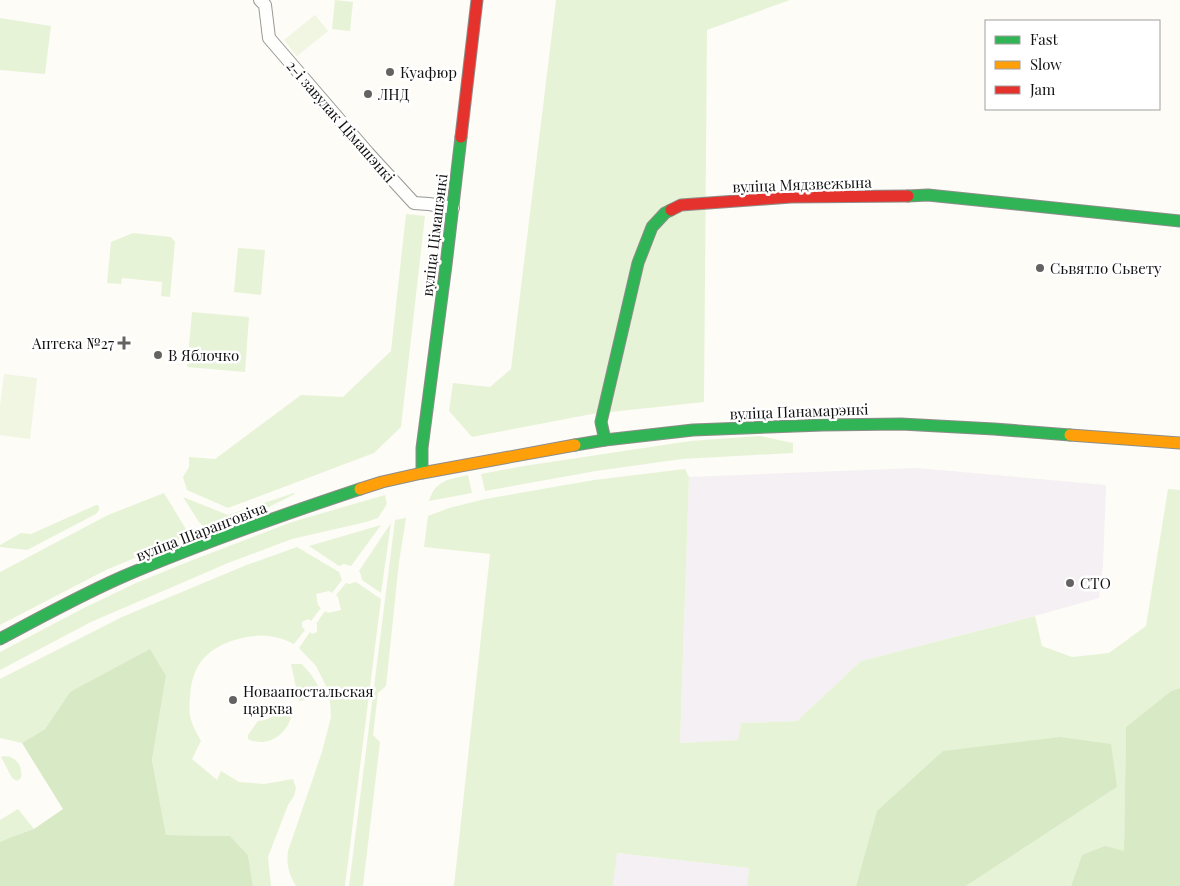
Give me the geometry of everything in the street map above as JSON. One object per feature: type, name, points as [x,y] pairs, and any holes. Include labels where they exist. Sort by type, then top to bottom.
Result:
[{"type":"main road","name":"вуліца Цімашэнкі","points":[[422,473],[422,448],[453,208],[477,0]]},
{"type":"main road","name":"вуліца Мядзвежына","points":[[605,440],[601,422],[638,263],[652,226],[665,213],[680,205],[791,197],[853,198],[928,195],[1180,221]]},
{"type":"main road","name":"вуліца Панамарэнкі","points":[[422,473],[605,440],[693,430],[755,427],[901,424],[1180,443]]},
{"type":"main road","name":"вуліца Шаранговіча","points":[[0,639],[120,578],[201,545],[382,482],[422,473]]},
{"type":"street","name":"2-і завулак Цімашэнкі","points":[[260,0],[265,5],[270,38],[368,153],[414,203],[453,208]]},
{"type":"shaded area","points":[[917,468],[1106,485],[1103,566],[1099,598],[861,661],[797,721],[741,723],[738,740],[680,743],[689,477]]},
{"type":"shaded area","points":[[616,853],[749,868],[747,886],[613,886]]},
{"type":"green space","points":[[335,0],[353,2],[350,31],[332,29]]},
{"type":"green space","points":[[556,0],[790,0],[707,30],[704,402],[592,414],[472,437],[449,411],[453,383],[490,387],[511,369]]},
{"type":"green space","points":[[315,15],[328,31],[297,56],[284,40]]},
{"type":"green space","points":[[0,18],[51,26],[45,74],[0,70]]},
{"type":"green space","points":[[406,214],[425,216],[401,427],[374,453],[228,508],[187,490],[183,477],[189,467],[189,457],[215,459],[301,395],[343,397],[391,351]]},
{"type":"green space","points":[[133,233],[171,237],[175,242],[170,297],[161,296],[162,282],[122,278],[121,284],[107,283],[111,242]]},
{"type":"green space","points":[[238,248],[265,250],[261,295],[234,292]]},
{"type":"green space","points":[[192,312],[249,317],[245,372],[187,367]]},
{"type":"green space","points":[[4,374],[37,378],[30,439],[0,435],[0,406]]},
{"type":"green space","points":[[760,436],[793,443],[793,453],[682,459],[596,471],[485,491],[481,474],[690,441]]},
{"type":"green space","points":[[685,469],[689,477],[680,743],[738,740],[741,723],[797,721],[861,661],[1035,616],[1042,646],[1072,657],[1109,653],[1146,626],[1168,489],[1180,490],[1180,688],[1171,691],[1126,727],[1124,852],[1082,855],[1071,886],[966,886],[1117,787],[862,866],[856,886],[747,886],[749,868],[617,853],[613,886],[454,886],[490,554],[424,547],[428,516],[449,508],[485,499],[594,480]]},
{"type":"green space","points":[[468,475],[472,493],[429,501],[439,484]]},
{"type":"green space","points":[[164,493],[187,531],[185,537],[106,570],[0,625],[0,572],[108,515]]},
{"type":"green space","points":[[294,493],[265,509],[212,528],[203,526],[199,522],[183,497],[228,515]]},
{"type":"green space","points":[[385,495],[387,504],[378,518],[292,539],[228,563],[91,622],[0,670],[0,652],[136,583],[292,522]]},
{"type":"green space","points":[[98,505],[99,509],[96,514],[27,550],[0,547],[0,545],[21,533],[31,534]]},
{"type":"green space","points":[[406,518],[399,562],[386,686],[378,693],[373,735],[380,742],[363,886],[349,886],[395,520]]},
{"type":"green space","points":[[391,523],[381,593],[362,580],[359,571]]},
{"type":"green space","points":[[381,525],[351,566],[344,564],[339,566],[309,546]]},
{"type":"green space","points":[[297,547],[339,572],[342,580],[332,593],[329,591],[316,594],[318,605],[321,608],[311,621],[308,619],[302,622],[302,627],[305,630],[294,644],[280,638],[252,636],[227,643],[210,653],[203,659],[194,675],[191,685],[189,710],[194,728],[201,741],[192,759],[217,780],[221,771],[239,782],[264,784],[293,779],[296,788],[294,796],[288,805],[268,857],[271,886],[253,886],[248,855],[230,836],[166,835],[152,760],[166,676],[70,692],[45,729],[22,743],[0,738],[0,679],[122,617],[244,566]]},
{"type":"green space","points":[[356,582],[381,599],[345,886],[296,886],[289,869],[288,851],[322,752],[331,717],[327,688],[316,666],[299,648],[310,632],[312,634],[317,632],[316,624],[325,611],[328,613],[341,610],[336,595],[346,583]]},
{"type":"green space","points":[[150,649],[166,676],[152,760],[166,835],[230,836],[248,855],[253,886],[0,886],[0,842],[34,829],[63,809],[22,743],[45,729],[70,692]]},
{"type":"green space","points":[[291,664],[302,664],[314,679],[322,696],[299,701]]},
{"type":"green space","points":[[1180,688],[1180,886],[1071,886],[1082,855],[1105,846],[1124,851],[1126,727],[1171,691]]},
{"type":"green space","points":[[281,713],[287,713],[291,717],[285,730],[280,735],[262,742],[248,739],[248,735],[258,721]]},
{"type":"green space","points":[[1060,737],[1111,744],[1117,787],[966,886],[856,886],[877,811],[943,751]]},
{"type":"green space","points":[[8,756],[18,762],[21,769],[21,778],[17,781],[12,778],[1,757]]},
{"type":"green space","points":[[18,809],[34,829],[0,842],[0,820]]},
{"type":"traffic: fast","points":[[422,473],[422,448],[461,137]]},
{"type":"traffic: fast","points":[[908,196],[928,195],[1180,221]]},
{"type":"traffic: fast","points":[[605,440],[601,422],[638,263],[652,227],[665,213],[671,210]]},
{"type":"traffic: fast","points":[[575,445],[693,430],[823,425],[901,424],[1070,435]]},
{"type":"traffic: fast","points":[[0,639],[91,591],[122,577],[239,531],[360,489]]},
{"type":"traffic: slow","points":[[1070,435],[1180,443]]},
{"type":"traffic: slow","points":[[360,489],[422,473],[575,445]]},
{"type":"traffic: jam","points":[[461,137],[477,0]]},
{"type":"traffic: jam","points":[[671,210],[681,205],[791,197],[908,196]]},
{"type":"place","name":"Куафюр","points":[[390,72]]},
{"type":"place","name":"ЛНД","points":[[368,94]]},
{"type":"place","name":"Сьвятло Сьвету","points":[[1040,268]]},
{"type":"place","name":"Аптека №27","points":[[124,343]]},
{"type":"place","name":"В Яблочко","points":[[158,355]]},
{"type":"place","name":"СТО","points":[[1070,583]]},
{"type":"place","name":"Новаапостальская царква","points":[[233,700]]}]
